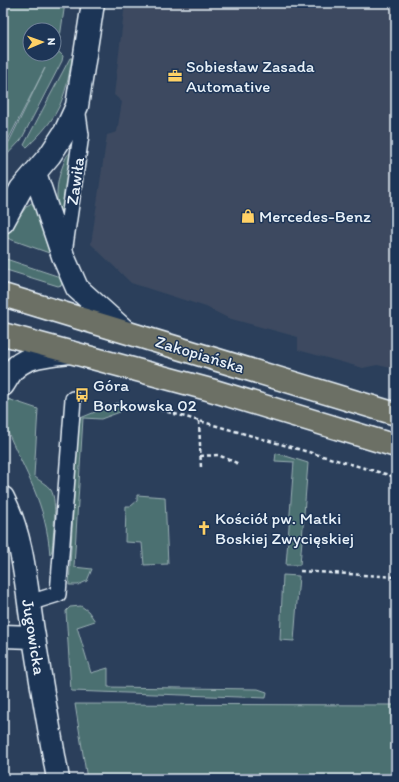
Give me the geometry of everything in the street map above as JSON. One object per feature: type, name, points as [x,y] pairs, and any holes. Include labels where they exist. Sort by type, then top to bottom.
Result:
[{"type":"main road","name":"Zakopiańska","points":[[3,295],[396,414]]},
{"type":"main road","name":"Zakopiańska","points":[[3,334],[211,390],[396,446]]},
{"type":"street","name":"Zawiła","points":[[3,222],[12,191],[35,173],[50,155],[65,132],[77,106],[93,3]]},
{"type":"street","name":"Zawiła","points":[[35,173],[63,256],[77,288],[125,331]]},
{"type":"street","points":[[3,385],[16,367],[28,360],[45,355],[70,352]]},
{"type":"street","name":"Jugowicka","points":[[3,498],[17,535],[58,779]]},
{"type":"street","points":[[3,636],[33,637]]},
{"type":"lane","name":"Zawiła","points":[[63,256],[81,136],[77,106]]},
{"type":"lane","points":[[29,603],[58,594],[73,399]]},
{"type":"path","points":[[147,406],[396,477]]},
{"type":"path","points":[[199,421],[201,468]]},
{"type":"path","points":[[200,456],[218,455],[239,464]]},
{"type":"path","points":[[300,571],[396,577]]},
{"type":"shaded area","points":[[125,3],[396,3],[396,369],[377,365],[363,368],[298,350],[298,337],[228,318],[206,307],[131,283],[91,244],[107,135],[117,132],[122,102],[114,95]]},
{"type":"green space","points":[[3,3],[65,3],[62,24],[62,22],[22,22],[22,62],[61,62],[21,140],[3,159],[3,147],[9,142],[45,68],[8,140],[3,144]]},
{"type":"green space","points":[[70,58],[72,58],[67,85],[59,107],[47,126],[27,147],[24,145]]},
{"type":"green space","points":[[71,152],[63,221],[60,219],[57,186],[65,159]]},
{"type":"green space","points":[[33,202],[52,254],[4,237],[27,206]]},
{"type":"green space","points":[[3,258],[60,277],[62,285],[58,286],[3,269]]},
{"type":"green space","points":[[5,398],[38,409],[34,476],[51,490],[53,495],[54,519],[52,550],[50,555],[48,536],[40,504],[3,418]]},
{"type":"green space","points":[[117,403],[122,404],[120,412],[101,419],[83,418],[74,567],[92,569],[87,581],[78,585],[69,585],[78,419]]},
{"type":"green space","points":[[276,453],[308,463],[300,565],[286,565],[294,462],[275,461]]},
{"type":"green space","points":[[137,495],[165,497],[168,564],[144,565],[142,543],[125,542],[126,506],[131,506],[137,501]]},
{"type":"green space","points":[[283,575],[299,576],[294,641],[280,640]]},
{"type":"green space","points":[[81,606],[88,611],[95,621],[77,627],[91,673],[108,668],[108,687],[258,689],[267,692],[266,698],[71,691],[66,611],[70,607]]},
{"type":"green space","points":[[75,704],[396,705],[396,779],[87,779]]},
{"type":"place","name":"Sobiesław Zasada Automative","points":[[175,76]]},
{"type":"place","name":"Mercedes-Benz","points":[[248,216]]},
{"type":"place","name":"Góra Borkowska 02","points":[[82,395]]},
{"type":"place","name":"Kościół pw. Matki Boskiej Zwycięskiej","points":[[204,528]]}]
